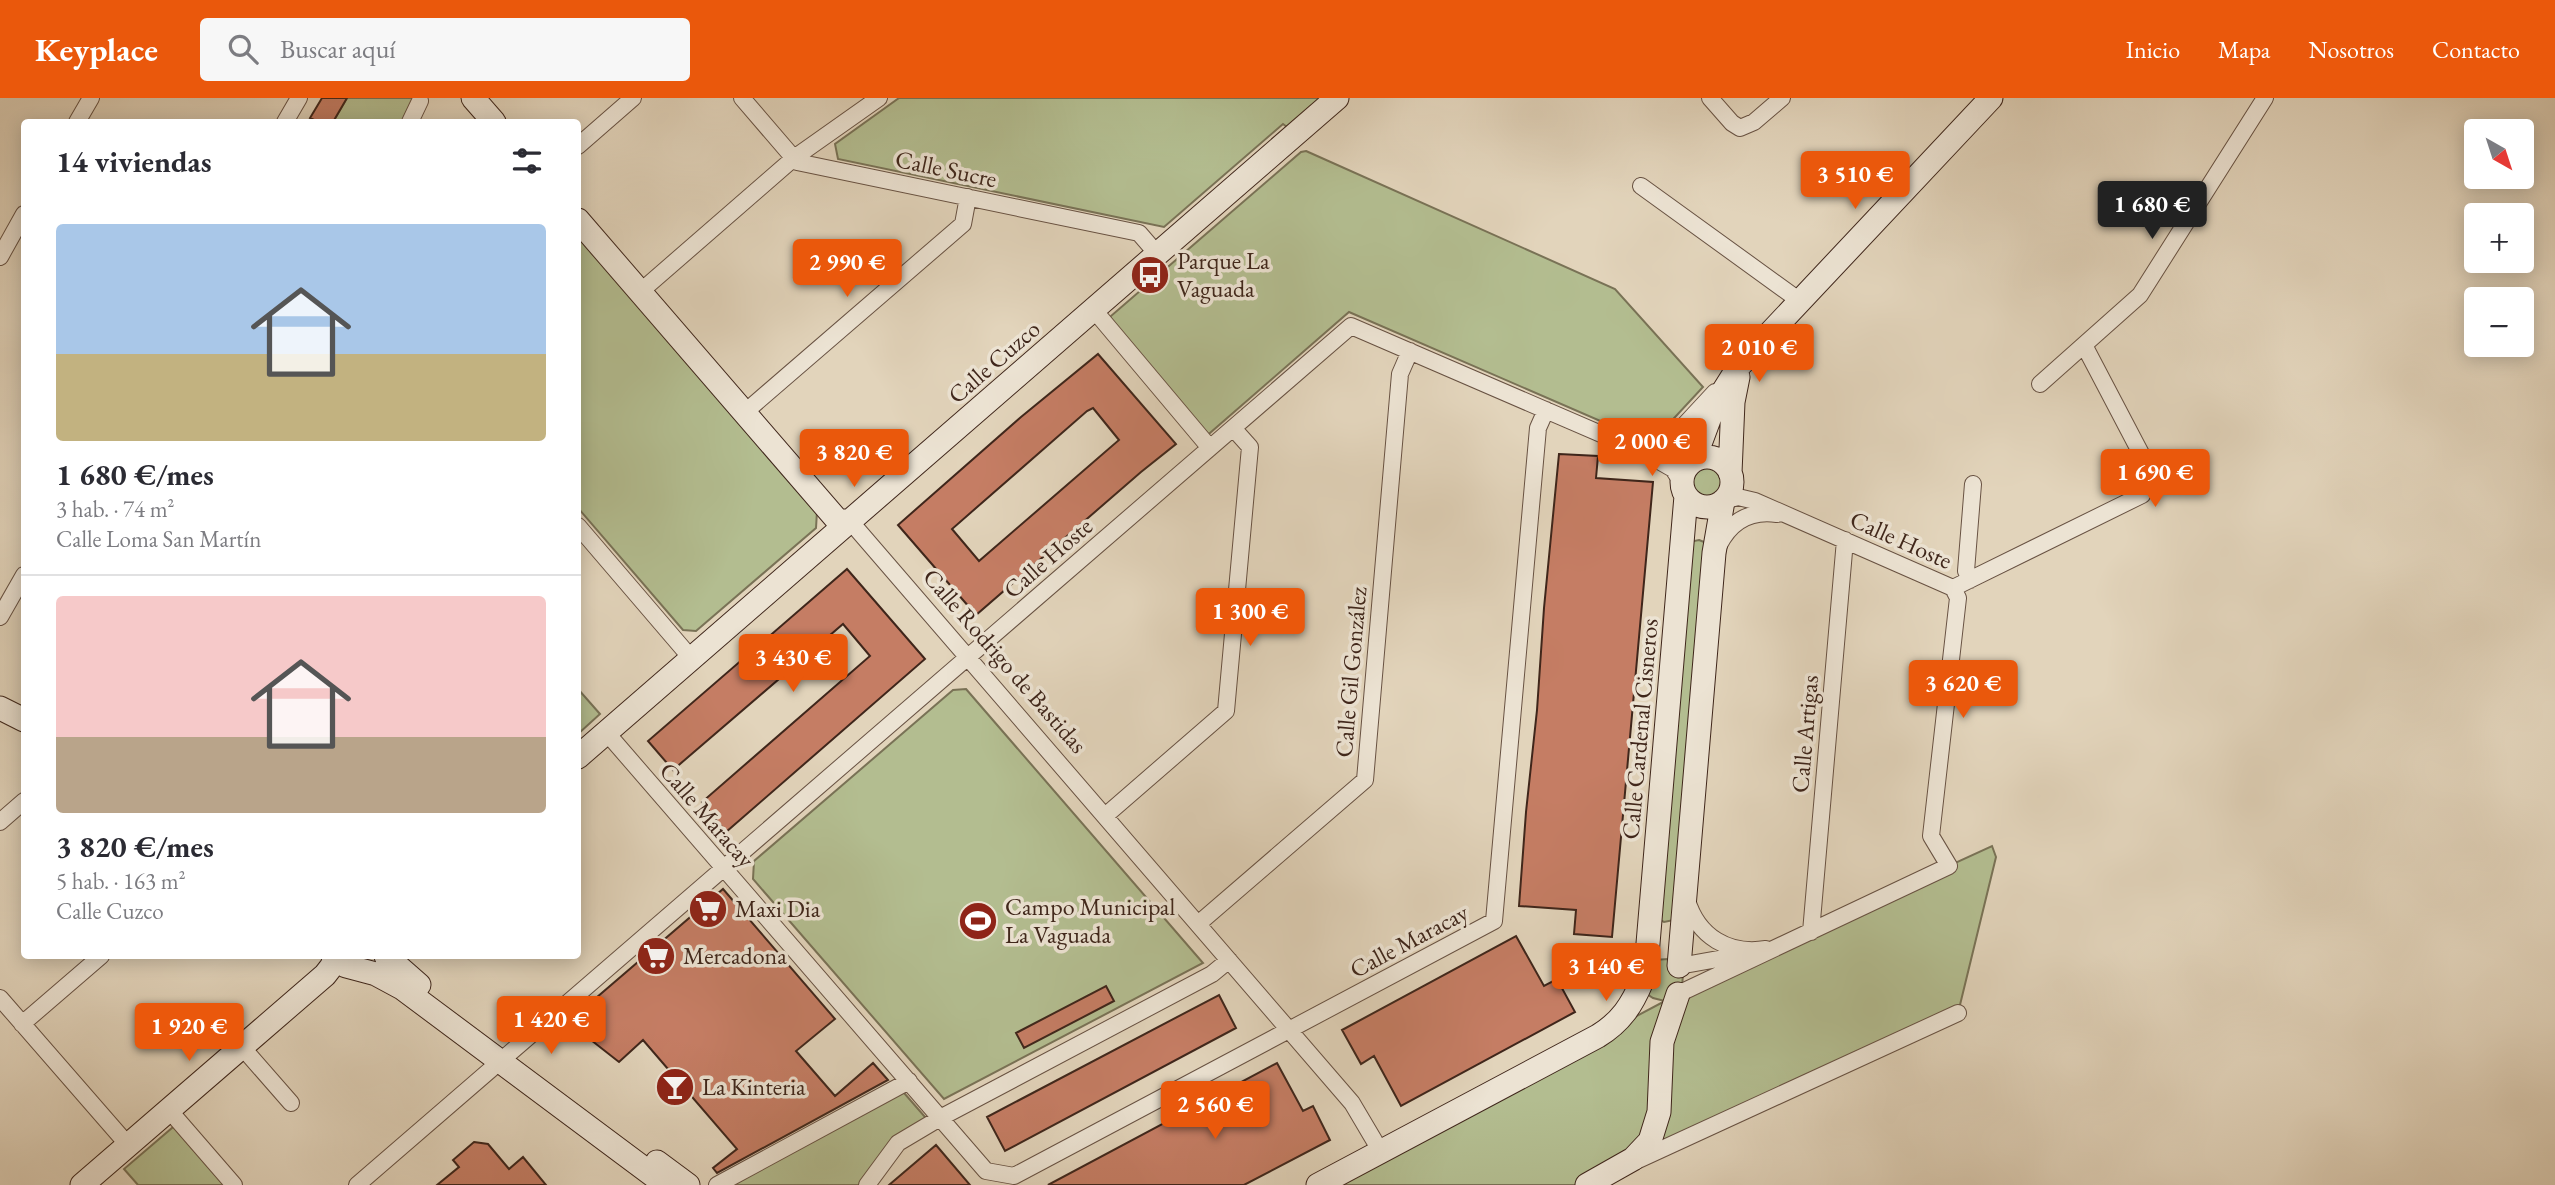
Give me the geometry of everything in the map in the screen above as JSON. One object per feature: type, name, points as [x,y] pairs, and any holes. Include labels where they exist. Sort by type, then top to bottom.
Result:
[{"type":"street","points":[[79,119],[91,98]]},
{"type":"street","points":[[287,119],[299,98]]},
{"type":"street","points":[[473,98],[491,119]]},
{"type":"street","points":[[581,143],[633,98]]},
{"type":"street","points":[[743,98],[794,158]]},
{"type":"street","points":[[640,292],[794,158],[879,98]]},
{"type":"street","name":"Calle Cuzco","points":[[581,754],[1337,98]]},
{"type":"street","points":[[1710,98],[1740,128],[1754,122],[1782,98]]},
{"type":"street","points":[[1723,501],[1706,506],[1695,503],[1684,489],[1685,470],[1694,460],[1714,406],[1736,381],[1745,360],[1991,98]]},
{"type":"street","points":[[2040,384],[2140,295],[2265,98]]},
{"type":"street","points":[[411,119],[420,101]]},
{"type":"street","name":"Calle Sucre","points":[[794,158],[797,162],[1139,233],[1158,255]]},
{"type":"street","points":[[1641,186],[1800,301]]},
{"type":"street","points":[[744,412],[962,223],[968,197]]},
{"type":"street","points":[[0,257],[21,219]]},
{"type":"street","name":"Calle Rodrigo de Bastidas","points":[[581,223],[838,521],[850,522],[1290,1030],[1357,1109],[1381,1152]]},
{"type":"street","points":[[1094,310],[1210,448]]},
{"type":"street","name":"Calle Hoste","points":[[357,1185],[1351,326],[1644,453],[1673,469],[1684,489]]},
{"type":"street","name":"Calle Hoste","points":[[1723,501],[1738,497],[1755,501],[1953,588],[2142,495],[2148,467],[2084,345]]},
{"type":"street","name":"Calle Gil González","points":[[1198,924],[1365,780],[1400,374],[1409,351]]},
{"type":"street","points":[[1644,453],[1664,447],[1723,395]]},
{"type":"street","points":[[1618,1169],[1642,1153],[1654,1133],[1659,1112],[1662,1042],[1684,981],[1679,966],[1714,553],[1723,501],[1730,491],[1723,395]]},
{"type":"street","name":"Calle Maracay","points":[[606,732],[986,1171],[1014,1176],[1494,921],[1538,428],[1546,410]]},
{"type":"street","points":[[1105,816],[1226,712],[1250,447],[1233,428]]},
{"type":"street","name":"Calle Hoste","points":[[1644,453],[1694,460]]},
{"type":"street","points":[[1694,460],[1712,457],[1723,463],[1730,472]]},
{"type":"street","name":"Calle Hoste","points":[[1730,472],[1740,489],[1755,501]]},
{"type":"street","points":[[1970,580],[1966,571],[1973,484]]},
{"type":"street","name":"Calle Cardenal Cisneros","points":[[1644,974],[1684,489]]},
{"type":"street","points":[[1714,553],[1729,528],[1748,515],[1769,512],[1794,518]]},
{"type":"street","points":[[581,530],[691,658]]},
{"type":"street","name":"Calle Artigas","points":[[1811,932],[1845,540]]},
{"type":"street","points":[[0,617],[21,580]]},
{"type":"street","points":[[1644,974],[1643,987],[1653,998],[1667,1000],[1949,866],[1931,836],[1958,598],[1953,588]]},
{"type":"street","points":[[0,708],[21,718]]},
{"type":"street","points":[[0,822],[21,804]]},
{"type":"street","points":[[1685,893],[1696,920],[1713,940],[1729,948],[1745,951],[1779,947]]},
{"type":"street","points":[[1318,1185],[1606,1031],[1627,1011],[1644,974],[1654,960],[1668,959],[1679,966],[1779,947]]},
{"type":"street","points":[[22,1024],[98,959]]},
{"type":"street","points":[[82,1185],[337,963],[366,966],[373,959]]},
{"type":"street","points":[[389,959],[505,1058],[666,1185]]},
{"type":"street","points":[[867,1185],[898,1143],[940,1118],[1212,974],[1229,960]]},
{"type":"street","points":[[337,963],[376,974],[392,982],[688,1185]]},
{"type":"street","points":[[0,998],[128,1145]]},
{"type":"street","points":[[1587,1185],[1958,1013]]},
{"type":"street","points":[[242,1047],[290,1104]]},
{"type":"street","points":[[717,1185],[909,1081]]},
{"type":"street","points":[[169,1110],[234,1185]]},
{"type":"green space","points":[[347,98],[425,98],[412,119],[335,119]]},
{"type":"green space","points":[[899,98],[1321,98],[1287,127],[1283,124],[1164,227],[838,159],[835,144]]},
{"type":"green space","points":[[1306,151],[1615,289],[1703,387],[1651,443],[1349,312],[1203,439],[1104,322],[1301,152]]},
{"type":"green space","points":[[581,237],[817,511],[816,528],[696,631],[683,630],[581,511]]},
{"type":"green space","points":[[1706,457],[1723,463],[1732,479],[1727,496],[1704,506],[1695,504],[1683,476],[1689,464]]},
{"type":"green space","points":[[1699,540],[1709,544],[1674,920],[1664,922],[1656,918],[1689,542]]},
{"type":"green space","name":"Campo Municipal La Vaguada","points":[[966,689],[1203,963],[944,1099],[753,879],[754,861],[953,690]]},
{"type":"green space","points":[[581,692],[600,714],[581,731]]},
{"type":"green space","points":[[1992,846],[1996,857],[1958,1013],[1587,1185],[1318,1185],[1665,1001],[1647,994],[1654,960],[1668,959],[1683,974],[1682,988]]},
{"type":"green space","points":[[898,1086],[932,1125],[898,1143],[867,1185],[720,1185]]},
{"type":"green space","points":[[179,1122],[234,1185],[138,1185],[124,1169]]},
{"type":"building","points":[[322,98],[347,98],[335,119],[310,118]]},
{"type":"building","points":[[1098,354],[1176,444],[976,615],[898,525],[1021,417]],"holes":[[[1093,408],[1119,440],[979,561],[952,529],[1087,411]]]},
{"type":"building","points":[[1559,454],[1598,456],[1596,478],[1653,482],[1612,937],[1574,934],[1576,910],[1519,906]]},
{"type":"building","points":[[847,569],[925,659],[726,832],[702,802],[870,656],[843,624],[673,770],[648,741]]},
{"type":"building","points":[[723,889],[835,1019],[796,1051],[835,1096],[873,1063],[888,1080],[717,1173],[713,1168],[737,1149],[643,1040],[619,1062],[568,1022]]},
{"type":"building","points":[[1516,936],[1544,986],[1557,979],[1575,1012],[1401,1106],[1374,1056],[1361,1064],[1342,1030]]},
{"type":"building","points":[[1575,950],[1609,967],[1599,987],[1565,970]]},
{"type":"building","points":[[1106,986],[1114,1001],[1024,1048],[1016,1033]]},
{"type":"building","points":[[1219,995],[1236,1028],[1005,1151],[987,1117]]},
{"type":"building","points":[[1277,1063],[1303,1111],[1313,1106],[1330,1140],[1244,1185],[1048,1185]]},
{"type":"building","points":[[474,1142],[488,1144],[509,1169],[523,1157],[546,1185],[437,1185],[459,1167],[453,1160]]},
{"type":"building","points":[[936,1145],[970,1185],[889,1185]]},
{"type":"place","name":"Parque La Vaguada","points":[[1150,275]]},
{"type":"place","name":"Maxi Dia","points":[[708,909]]},
{"type":"place","name":"Campo Municipal La Vaguada","points":[[978,921]]},
{"type":"place","name":"Mercadona","points":[[656,956]]},
{"type":"place","name":"La Kinteria","points":[[675,1087]]}]
